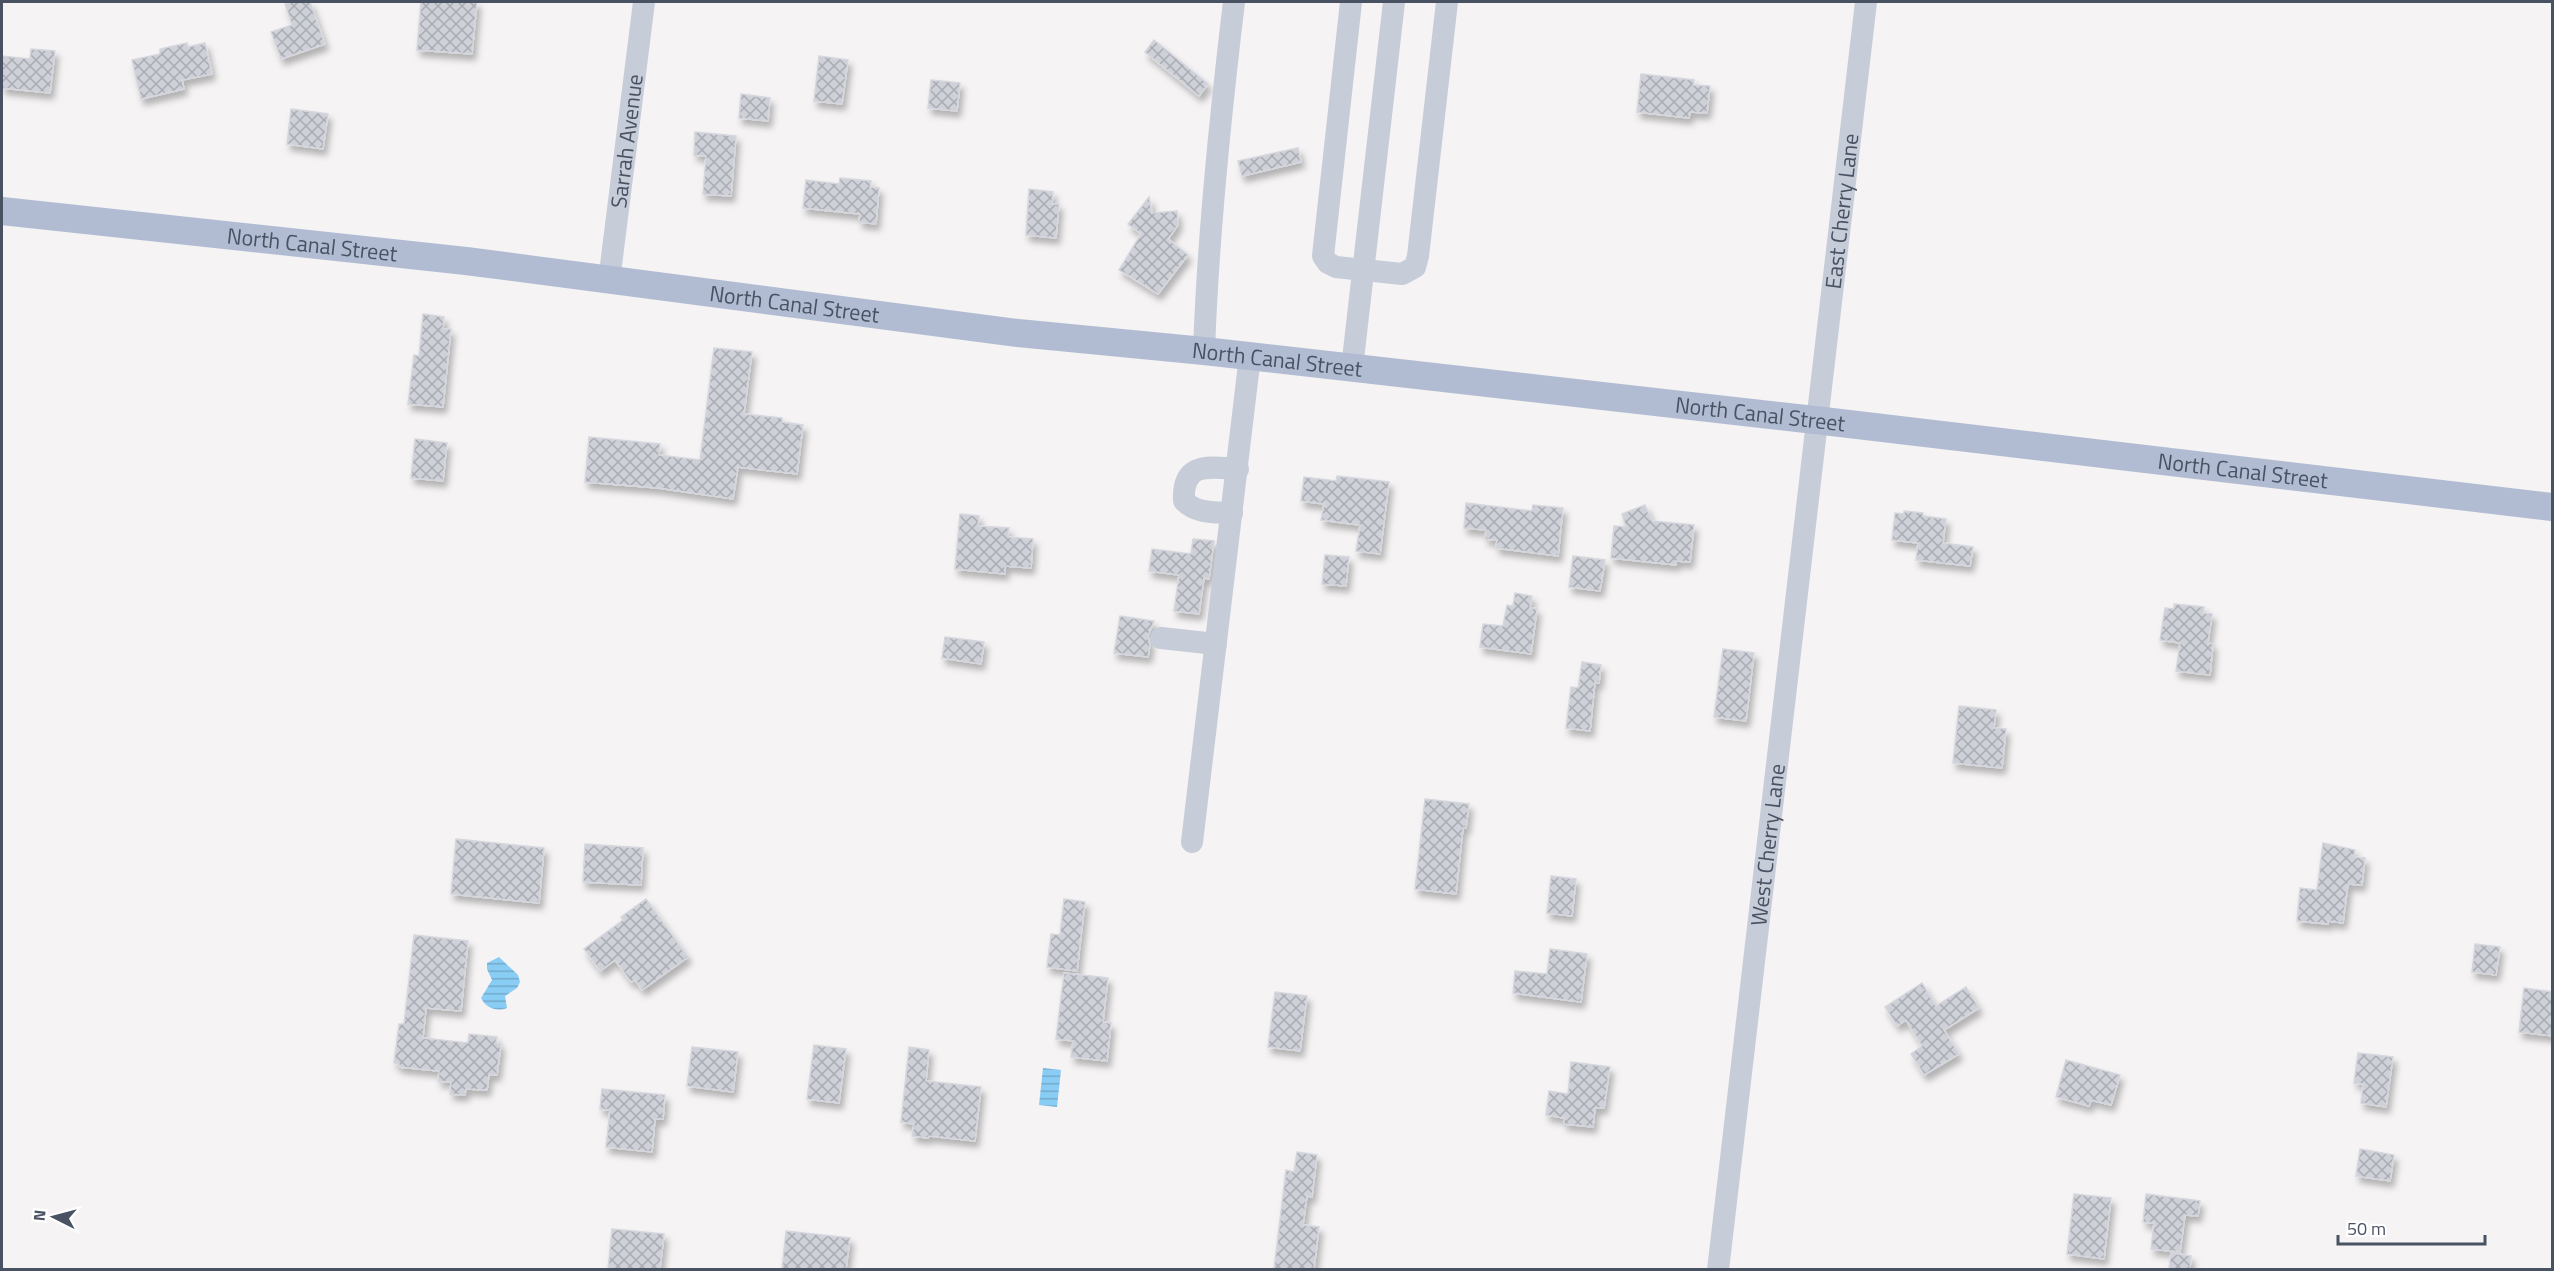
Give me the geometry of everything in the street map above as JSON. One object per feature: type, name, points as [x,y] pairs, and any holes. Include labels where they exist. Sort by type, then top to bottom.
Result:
[{"type":"main road","name":"North Canal Street","points":[[2,211],[465,261],[1018,333],[1250,356],[1815,420],[2553,507]]},
{"type":"street","name":"Sarrah Avenue","points":[[609,281],[644,2]]},
{"type":"street","points":[[1204,351],[1207,269],[1217,144],[1234,2]]},
{"type":"street","points":[[1351,2],[1323,256],[1328,263],[1336,267],[1402,274],[1415,267],[1447,2]]},
{"type":"street","points":[[1352,368],[1394,2]]},
{"type":"street","name":"East Cherry Lane","points":[[1815,420],[1866,2]]},
{"type":"street","points":[[1192,842],[1250,356]]},
{"type":"street","name":"West Cherry Lane","points":[[1718,1269],[1815,420]]},
{"type":"street","points":[[1232,513],[1199,511],[1190,507],[1184,501],[1184,489],[1189,475],[1198,468],[1238,469]]},
{"type":"street","points":[[1161,638],[1216,644]]},
{"type":"water","points":[[499,957],[518,975],[520,982],[517,988],[505,996],[507,1008],[499,1010],[489,1007],[481,998],[492,980],[487,963]]},
{"type":"water","points":[[1043,1068],[1061,1070],[1057,1107],[1039,1105]]},
{"type":"building","points":[[310,2],[325,44],[281,59],[271,32],[292,25],[285,4]]},
{"type":"building","points":[[421,2],[477,2],[472,54],[417,50]]},
{"type":"building","points":[[1154,40],[1208,84],[1199,96],[1145,52]]},
{"type":"building","points":[[187,43],[188,47],[205,43],[212,74],[182,80],[184,89],[141,99],[132,60],[160,54],[160,49]]},
{"type":"building","points":[[31,49],[55,51],[50,93],[2,88],[2,56],[30,59]]},
{"type":"building","points":[[819,56],[848,60],[842,104],[814,101]]},
{"type":"building","points":[[1641,74],[1694,80],[1693,85],[1710,86],[1707,113],[1690,112],[1689,118],[1637,112]]},
{"type":"building","points":[[931,80],[960,83],[957,111],[928,108]]},
{"type":"building","points":[[741,94],[770,98],[768,121],[739,118]]},
{"type":"building","points":[[291,109],[328,114],[323,149],[287,144]]},
{"type":"building","points":[[695,132],[736,136],[731,196],[703,194],[706,156],[694,155]]},
{"type":"building","points":[[1298,148],[1301,162],[1242,176],[1238,161]]},
{"type":"building","points":[[840,178],[871,181],[870,187],[879,188],[876,224],[859,222],[860,214],[803,208],[806,180],[839,184]]},
{"type":"building","points":[[1029,189],[1053,192],[1052,204],[1059,204],[1056,238],[1026,235]]},
{"type":"building","points":[[1149,197],[1152,213],[1177,211],[1178,225],[1168,239],[1188,255],[1158,294],[1119,270],[1141,234],[1128,224]]},
{"type":"building","points":[[423,314],[444,317],[443,329],[451,329],[443,407],[408,404],[414,355],[419,356]]},
{"type":"building","points":[[714,348],[752,352],[744,414],[782,418],[782,422],[803,425],[797,474],[738,467],[733,499],[658,488],[585,482],[589,437],[660,444],[659,455],[700,460]]},
{"type":"building","points":[[415,439],[447,443],[443,481],[411,478]]},
{"type":"building","points":[[1337,476],[1389,482],[1380,554],[1356,551],[1360,525],[1321,520],[1324,504],[1301,501],[1304,477],[1336,481]]},
{"type":"building","points":[[1466,503],[1532,511],[1533,505],[1563,508],[1558,556],[1496,548],[1497,540],[1485,539],[1486,530],[1464,528]]},
{"type":"building","points":[[1645,505],[1652,521],[1694,525],[1690,562],[1676,561],[1676,565],[1611,558],[1614,526],[1626,527],[1622,514]]},
{"type":"building","points":[[1904,511],[1946,519],[1943,543],[1973,547],[1970,566],[1916,560],[1918,543],[1892,540],[1895,513],[1904,514]]},
{"type":"building","points":[[960,514],[979,516],[978,526],[1009,528],[1008,537],[1033,539],[1031,568],[1005,566],[1005,574],[955,569]]},
{"type":"building","points":[[1193,539],[1214,541],[1209,579],[1204,578],[1199,614],[1174,611],[1179,575],[1149,571],[1152,549],[1191,554]]},
{"type":"building","points":[[1325,555],[1349,557],[1346,586],[1322,584]]},
{"type":"building","points":[[1573,556],[1605,560],[1600,591],[1569,587]]},
{"type":"building","points":[[1515,593],[1532,596],[1530,608],[1537,609],[1531,654],[1480,647],[1483,624],[1503,626],[1507,605],[1513,606]]},
{"type":"building","points":[[2174,604],[2204,607],[2203,613],[2212,614],[2208,643],[2213,644],[2210,675],[2176,671],[2180,643],[2160,640],[2165,608],[2174,609]]},
{"type":"building","points":[[1120,616],[1154,621],[1148,636],[1150,645],[1148,657],[1114,653]]},
{"type":"building","points":[[945,637],[984,642],[981,664],[942,658]]},
{"type":"building","points":[[1723,649],[1754,653],[1746,721],[1714,717]]},
{"type":"building","points":[[1582,662],[1601,665],[1599,683],[1595,682],[1590,731],[1566,728],[1571,687],[1578,688]]},
{"type":"building","points":[[1959,706],[1996,710],[1994,728],[2006,729],[2002,768],[1953,763]]},
{"type":"building","points":[[1425,799],[1469,804],[1466,828],[1463,828],[1456,894],[1415,889]]},
{"type":"building","points":[[456,839],[544,848],[539,903],[451,894]]},
{"type":"building","points":[[2323,843],[2355,850],[2354,857],[2365,858],[2362,885],[2348,884],[2343,923],[2297,921],[2300,888],[2317,890]]},
{"type":"building","points":[[585,844],[643,848],[641,885],[583,882]]},
{"type":"building","points":[[1551,876],[1576,879],[1572,916],[1547,913]]},
{"type":"building","points":[[646,899],[688,957],[642,990],[635,980],[631,982],[615,960],[600,971],[584,949],[623,920],[621,917]]},
{"type":"building","points":[[1064,899],[1085,902],[1077,971],[1047,967],[1051,934],[1060,935]]},
{"type":"building","points":[[414,935],[468,941],[461,1011],[426,1008],[423,1038],[468,1043],[469,1034],[497,1037],[496,1043],[501,1044],[497,1075],[489,1075],[487,1090],[466,1089],[465,1095],[450,1094],[451,1082],[438,1081],[439,1071],[399,1067],[399,1064],[394,1063],[399,1024],[404,1024]]},
{"type":"building","points":[[2475,944],[2500,947],[2496,975],[2472,972]]},
{"type":"building","points":[[1550,949],[1587,954],[1581,1002],[1513,993],[1515,971],[1547,974]]},
{"type":"building","points":[[1064,973],[1108,978],[1103,1022],[1111,1023],[1107,1061],[1071,1057],[1073,1041],[1056,1039]]},
{"type":"building","points":[[1922,983],[1936,1006],[1966,987],[1979,1008],[1944,1030],[1959,1054],[1924,1075],[1911,1054],[1922,1046],[1906,1020],[1897,1026],[1885,1007]]},
{"type":"building","points":[[2524,988],[2553,992],[2553,1036],[2519,1032]]},
{"type":"building","points":[[1275,992],[1307,996],[1300,1051],[1268,1047]]},
{"type":"building","points":[[814,1045],[846,1049],[839,1103],[807,1099]]},
{"type":"building","points":[[692,1047],[738,1052],[733,1092],[687,1086]]},
{"type":"building","points":[[909,1047],[929,1050],[926,1081],[981,1087],[975,1141],[912,1136],[914,1124],[901,1122]]},
{"type":"building","points":[[2358,1053],[2393,1057],[2386,1107],[2361,1103],[2363,1084],[2354,1083]]},
{"type":"building","points":[[2066,1060],[2120,1075],[2111,1105],[2091,1100],[2089,1106],[2056,1097]]},
{"type":"building","points":[[1571,1062],[1610,1067],[1604,1108],[1595,1108],[1593,1127],[1564,1124],[1564,1118],[1546,1115],[1549,1091],[1568,1094]]},
{"type":"building","points":[[602,1089],[665,1095],[663,1119],[655,1119],[652,1152],[606,1147],[610,1110],[600,1109]]},
{"type":"building","points":[[2360,1149],[2394,1155],[2390,1181],[2356,1176]]},
{"type":"building","points":[[1297,1152],[1317,1155],[1312,1197],[1307,1196],[1303,1225],[1319,1227],[1314,1269],[1274,1269],[1286,1170],[1294,1172]]},
{"type":"building","points":[[2074,1194],[2111,1198],[2104,1259],[2067,1254]]},
{"type":"building","points":[[2146,1194],[2200,1201],[2198,1216],[2185,1215],[2180,1252],[2151,1249],[2154,1223],[2143,1222]]},
{"type":"building","points":[[612,1229],[664,1234],[660,1269],[608,1269]]},
{"type":"building","points":[[786,1231],[850,1238],[846,1269],[782,1269]]},
{"type":"building","points":[[2171,1253],[2191,1256],[2190,1269],[2169,1269]]}]
